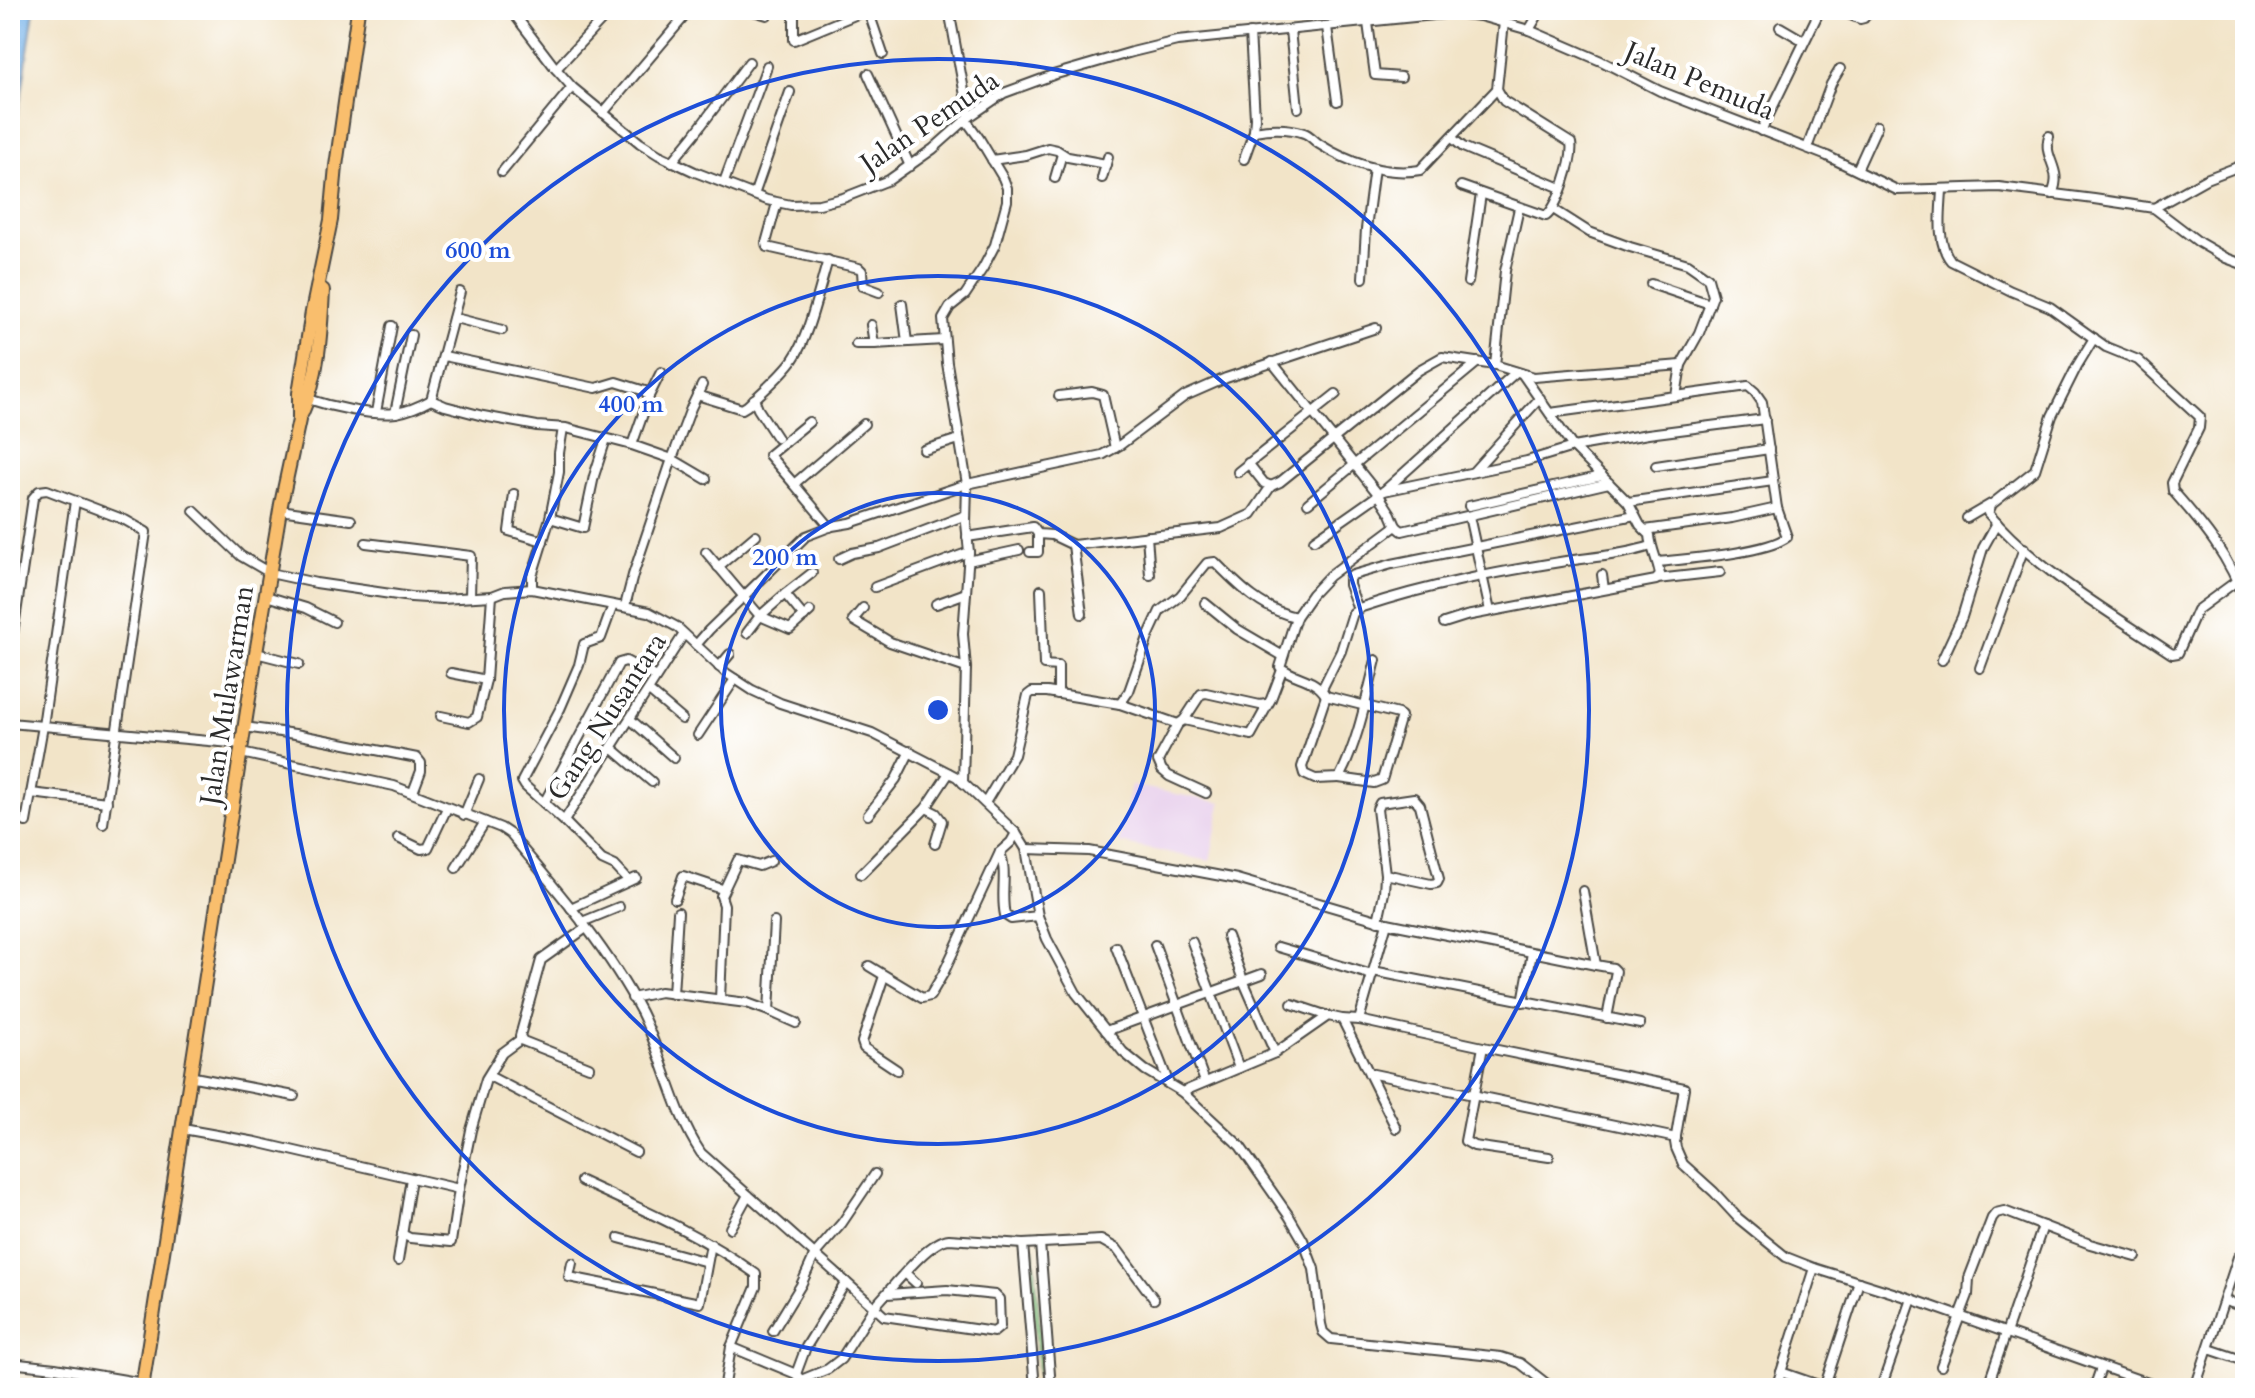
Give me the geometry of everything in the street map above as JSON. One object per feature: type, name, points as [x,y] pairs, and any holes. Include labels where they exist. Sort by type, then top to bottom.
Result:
[{"type":"highway","points":[[299,420],[308,399],[324,251],[331,220],[358,10]]},
{"type":"highway","name":"Jalan Mulawarman","points":[[142,1385],[256,653],[299,420],[299,393],[311,361]]},
{"type":"street","name":"Jalan Pemuda","points":[[511,10],[572,87],[640,143],[672,162],[777,203],[819,204],[889,180],[1004,93],[1132,52],[1177,41],[1454,13],[1480,16],[1529,30],[1660,91],[1807,148],[1897,190],[1999,187],[2154,208],[2200,243],[2245,265]]},
{"type":"street","points":[[556,69],[611,10]]},
{"type":"street","points":[[603,113],[690,10]]},
{"type":"street","points":[[752,10],[767,15]]},
{"type":"street","points":[[794,10],[794,40],[868,10],[883,54]]},
{"type":"street","points":[[949,10],[968,119],[1007,188],[1007,201],[995,245],[965,295],[944,315],[944,340],[967,484],[969,557],[963,634],[966,668],[963,783]]},
{"type":"street","points":[[1375,10],[1372,22],[1375,75],[1401,77]]},
{"type":"street","points":[[1529,30],[1541,10]]},
{"type":"street","points":[[1761,131],[1820,10]]},
{"type":"street","points":[[1839,10],[1861,19],[1868,10]]},
{"type":"street","points":[[1461,186],[1546,216],[1553,209],[1572,155],[1571,143],[1504,101],[1497,89],[1504,22]]},
{"type":"street","points":[[1327,27],[1337,101]]},
{"type":"street","points":[[1780,27],[1804,41]]},
{"type":"street","points":[[1290,30],[1298,108]]},
{"type":"street","points":[[1244,159],[1254,131],[1250,33]]},
{"type":"street","points":[[672,162],[749,62]]},
{"type":"street","points":[[724,182],[767,66]]},
{"type":"street","points":[[1807,148],[1831,84],[1840,69]]},
{"type":"street","points":[[868,74],[910,166]]},
{"type":"street","points":[[502,172],[572,87]]},
{"type":"street","points":[[1254,131],[1277,128],[1307,134],[1345,159],[1374,168],[1420,170],[1497,89]]},
{"type":"street","points":[[754,195],[790,92]]},
{"type":"street","points":[[1857,170],[1877,126]]},
{"type":"street","points":[[2049,136],[2047,150],[2057,177],[2052,194]]},
{"type":"street","points":[[1452,138],[1463,147],[1561,188]]},
{"type":"street","points":[[992,160],[1048,148],[1062,154],[1107,160],[1102,178]]},
{"type":"street","points":[[1055,178],[1062,154]]},
{"type":"street","points":[[2154,208],[2206,179],[2245,164]]},
{"type":"street","points":[[1363,278],[1374,168]]},
{"type":"street","points":[[1942,190],[1942,245],[1951,261],[2050,307],[2106,347],[2138,360],[2200,417],[2199,428],[2172,483],[2173,491],[2221,549],[2238,580],[2245,602]]},
{"type":"street","points":[[1468,282],[1481,194]]},
{"type":"street","points":[[777,203],[767,247],[859,268],[863,286],[879,292]]},
{"type":"street","points":[[1495,365],[1505,271],[1519,208]]},
{"type":"street","points":[[1553,209],[1589,232],[1688,264],[1708,278],[1713,296],[1699,333],[1681,365],[1676,396]]},
{"type":"street","points":[[697,395],[742,409],[793,359],[807,327],[828,260]]},
{"type":"street","points":[[1651,284],[1710,304]]},
{"type":"street","points":[[308,399],[326,405],[395,413],[431,400],[460,292]]},
{"type":"street","points":[[902,304],[907,342]]},
{"type":"street","points":[[453,319],[502,330]]},
{"type":"street","points":[[871,325],[874,344]]},
{"type":"street","points":[[376,412],[392,326]]},
{"type":"street","points":[[696,645],[806,536],[967,484],[1102,455],[1185,396],[1226,378],[1376,328]]},
{"type":"street","points":[[395,413],[411,335]]},
{"type":"street","points":[[1967,518],[1992,504],[2035,470],[2052,416],[2094,338]]},
{"type":"street","points":[[856,344],[944,340]]},
{"type":"street","points":[[444,356],[596,388],[616,382],[645,391],[649,397]]},
{"type":"street","points":[[1038,534],[1052,535],[1073,545],[1221,528],[1242,519],[1252,514],[1271,486],[1280,482],[1419,370],[1442,357],[1495,365],[1534,377],[1681,365]]},
{"type":"street","points":[[1272,362],[1333,439],[1381,492],[1396,526],[1402,531],[1469,511],[1606,480]]},
{"type":"street","points":[[1308,503],[1478,362]]},
{"type":"street","points":[[632,445],[661,372]]},
{"type":"street","points":[[1520,374],[1573,447],[1628,502],[1650,535],[1658,562],[1660,575],[1657,579]]},
{"type":"street","points":[[1314,540],[1381,492],[1520,374]]},
{"type":"street","points":[[625,606],[672,459],[702,385]]},
{"type":"street","points":[[1550,413],[1748,386],[1762,402],[1777,508],[1787,537],[1779,543],[1702,558],[1658,562]]},
{"type":"street","points":[[1059,396],[1092,392],[1103,395],[1115,448]]},
{"type":"street","points":[[1238,472],[1336,394]]},
{"type":"street","points":[[1472,473],[1540,398]]},
{"type":"street","points":[[754,399],[777,438]]},
{"type":"street","points":[[431,400],[483,416],[563,428],[632,445],[672,459],[706,479]]},
{"type":"street","points":[[1381,492],[1527,461],[1573,447],[1765,419]]},
{"type":"street","points":[[809,422],[769,455],[830,527]]},
{"type":"street","points":[[794,484],[864,424]]},
{"type":"street","points":[[532,589],[532,576],[550,518],[559,472],[563,428]]},
{"type":"street","points":[[550,518],[583,528],[606,439]]},
{"type":"street","points":[[924,450],[959,439]]},
{"type":"street","points":[[1656,466],[1769,449]]},
{"type":"street","points":[[1248,463],[1264,483],[1271,486]]},
{"type":"street","points":[[1628,502],[1773,481]]},
{"type":"street","points":[[10,654],[33,498],[39,491],[47,490],[125,520],[146,532],[103,824]]},
{"type":"street","points":[[514,494],[509,531],[543,541]]},
{"type":"street","points":[[26,822],[75,501]]},
{"type":"street","points":[[1992,504],[1988,513],[2024,548],[2082,594],[2176,655],[2197,610],[2238,580]]},
{"type":"street","points":[[1645,530],[1732,518],[1777,508]]},
{"type":"street","points":[[280,510],[351,520]]},
{"type":"street","points":[[194,511],[241,556],[270,573],[316,583],[442,599],[492,596],[505,591],[532,589],[625,606],[661,617],[719,667],[752,690],[780,703],[872,733],[949,773],[1016,833],[1026,849],[1038,916],[1076,993],[1123,1052],[1182,1092],[1240,1146],[1289,1216],[1303,1240],[1314,1269],[1321,1324],[1327,1337],[1501,1357],[1520,1363],[1552,1388]]},
{"type":"street","points":[[1469,511],[1490,611]]},
{"type":"street","points":[[839,559],[879,548],[966,515]]},
{"type":"street","points":[[1358,609],[1349,585],[1351,575],[1635,515]]},
{"type":"street","points":[[1942,660],[1962,617],[1983,548],[1997,523]]},
{"type":"street","points":[[985,803],[1014,755],[1028,695],[1032,692],[1120,704],[1181,722],[1251,735],[1271,699],[1296,617],[1329,576],[1396,526]]},
{"type":"street","points":[[967,537],[1031,527],[1038,534],[1038,552],[1030,552]]},
{"type":"street","points":[[718,567],[756,535]]},
{"type":"street","points":[[1147,536],[1150,575]]},
{"type":"street","points":[[366,543],[471,556],[470,597]]},
{"type":"street","points":[[1073,545],[1082,614]]},
{"type":"street","points":[[1282,670],[1313,683],[1324,692],[1401,716],[1382,780],[1374,783],[1339,778],[1315,779],[1303,771],[1324,692],[1353,613],[1392,598],[1482,577],[1632,552],[1651,546]]},
{"type":"street","points":[[1980,668],[2024,548]]},
{"type":"street","points":[[875,587],[969,557],[1019,550]]},
{"type":"street","points":[[706,552],[760,616],[788,629],[807,614],[785,594]]},
{"type":"street","points":[[1120,704],[1129,691],[1160,611],[1180,596],[1207,563],[1215,562],[1254,599],[1267,607],[1296,617]]},
{"type":"street","points":[[1444,623],[1490,611],[1657,579],[1720,572]]},
{"type":"street","points":[[747,633],[760,616],[812,573]]},
{"type":"street","points":[[1602,575],[1604,589]]},
{"type":"street","points":[[1041,590],[1044,665],[1058,666],[1058,694]]},
{"type":"street","points":[[936,604],[966,593]]},
{"type":"street","points":[[266,596],[306,608],[334,622]]},
{"type":"street","points":[[441,716],[469,722],[477,717],[486,680],[492,596]]},
{"type":"street","points":[[1205,603],[1227,623],[1283,656]]},
{"type":"street","points":[[571,908],[632,880],[591,850],[523,784],[522,778],[560,709],[579,665],[584,644],[601,638],[613,605]]},
{"type":"street","points":[[863,608],[853,620],[878,637],[966,668]]},
{"type":"street","name":"Gang Nusantara","points":[[564,821],[684,634]]},
{"type":"street","points":[[256,653],[299,664]]},
{"type":"street","points":[[719,667],[730,654]]},
{"type":"street","points":[[1339,778],[1352,747],[1376,660]]},
{"type":"street","points":[[544,803],[619,663],[626,661],[656,677]]},
{"type":"street","points":[[451,673],[486,680]]},
{"type":"street","points":[[698,735],[735,679]]},
{"type":"street","points":[[649,691],[682,719]]},
{"type":"street","points":[[1206,793],[1169,776],[1158,764],[1158,757],[1181,722],[1201,694],[1266,704]]},
{"type":"street","points":[[630,719],[674,758]]},
{"type":"street","points":[[10,723],[242,749],[413,792],[510,834],[584,925],[632,998],[658,1051],[691,1137],[701,1153],[884,1316],[994,1332],[1000,1327],[999,1299],[995,1295],[947,1290],[887,1294]]},
{"type":"street","points":[[244,727],[417,758],[421,771],[413,792]]},
{"type":"street","points":[[612,748],[652,782]]},
{"type":"street","points":[[868,815],[890,788],[910,751]]},
{"type":"street","points":[[861,874],[926,808],[949,773]]},
{"type":"street","points":[[464,815],[479,779]]},
{"type":"street","points":[[31,793],[107,802]]},
{"type":"street","points":[[1359,1020],[1382,922],[1385,874],[1376,815],[1378,805],[1414,798],[1420,805],[1439,879],[1431,884],[1385,874]]},
{"type":"street","points":[[398,838],[421,849],[428,848],[447,808]]},
{"type":"street","points":[[926,808],[936,813],[942,821],[935,844]]},
{"type":"street","points":[[456,868],[485,822]]},
{"type":"street","points":[[869,966],[922,998],[930,996],[1000,852],[1016,833]]},
{"type":"street","points":[[1026,849],[1089,851],[1224,876],[1382,922],[1613,968],[1616,971],[1607,1018]]},
{"type":"street","points":[[1000,852],[1004,862],[1002,895],[1005,915],[1011,919],[1038,916]]},
{"type":"street","points":[[720,999],[722,889],[738,860],[759,866],[771,861]]},
{"type":"street","points":[[675,899],[682,876],[722,889]]},
{"type":"street","points":[[1583,891],[1596,965]]},
{"type":"street","points":[[402,1234],[421,1240],[451,1242],[459,1189],[486,1079],[502,1053],[521,1039],[541,960],[584,925],[619,907]]},
{"type":"street","points":[[673,994],[678,912]]},
{"type":"street","points":[[769,1011],[774,922]]},
{"type":"street","points":[[1227,936],[1275,1053]]},
{"type":"street","points":[[1192,942],[1239,1068]]},
{"type":"street","points":[[1155,945],[1205,1082]]},
{"type":"street","points":[[1116,947],[1169,1085]]},
{"type":"street","points":[[1278,947],[1372,973],[1640,1024]]},
{"type":"street","points":[[1523,1002],[1532,953]]},
{"type":"street","points":[[1106,1031],[1262,974]]},
{"type":"street","points":[[884,976],[862,1042],[864,1048],[897,1070]]},
{"type":"street","points":[[632,998],[660,992],[747,1003],[796,1023]]},
{"type":"street","points":[[1292,1004],[1328,1016],[1684,1088],[1676,1138],[1676,1148],[1683,1164],[1738,1218],[1786,1257],[2162,1388]]},
{"type":"street","points":[[1182,1092],[1275,1053],[1328,1016]]},
{"type":"street","points":[[1342,1019],[1396,1128]]},
{"type":"street","points":[[521,1039],[589,1067]]},
{"type":"street","points":[[1483,1047],[1465,1141],[1549,1157]]},
{"type":"street","points":[[1369,1073],[1676,1138]]},
{"type":"street","points":[[189,1076],[294,1096]]},
{"type":"street","points":[[489,1076],[636,1152]]},
{"type":"street","points":[[183,1129],[256,1142],[459,1189]]},
{"type":"street","points":[[773,1331],[801,1285],[815,1254],[842,1223],[875,1174]]},
{"type":"street","points":[[398,1261],[411,1178]]},
{"type":"street","points":[[581,1181],[687,1231],[756,1274],[758,1280],[731,1347],[727,1388]]},
{"type":"street","points":[[730,1228],[748,1195]]},
{"type":"street","points":[[1941,1366],[1968,1295],[1969,1278],[1996,1213],[2004,1211],[2090,1244],[2136,1257]]},
{"type":"street","points":[[1987,1388],[2043,1226]]},
{"type":"street","points":[[619,1238],[707,1262]]},
{"type":"street","points":[[731,1347],[799,1381],[828,1369],[841,1359],[874,1307],[941,1239],[1023,1244],[1101,1240],[1117,1249],[1154,1299]]},
{"type":"street","points":[[1040,1243],[1051,1388]]},
{"type":"street","points":[[572,1263],[569,1277],[700,1303],[711,1244]]},
{"type":"street","points":[[1023,1244],[1035,1388]]},
{"type":"street","points":[[2195,1388],[2238,1257],[2245,1254]]},
{"type":"street","points":[[1776,1388],[1814,1268]]},
{"type":"street","points":[[905,1273],[916,1283]]},
{"type":"street","points":[[799,1381],[806,1347],[846,1282]]},
{"type":"street","points":[[1781,1372],[1824,1388],[1859,1282]]},
{"type":"street","points":[[1883,1382],[1912,1299]]},
{"type":"street","points":[[2224,1301],[2245,1307]]},
{"type":"street","points":[[2209,1349],[2245,1361]]},
{"type":"street","points":[[10,1363],[55,1368],[142,1385]]},
{"type":"street","points":[[2094,1388],[2101,1368]]},
{"type":"shaded area","points":[[1131,785],[1221,803],[1210,861],[1119,843]]},
{"type":"green space","points":[[1034,1249],[1044,1388],[1039,1388],[1030,1251]]},
{"type":"water","points":[[10,10],[34,10],[22,92],[10,145]]}]
